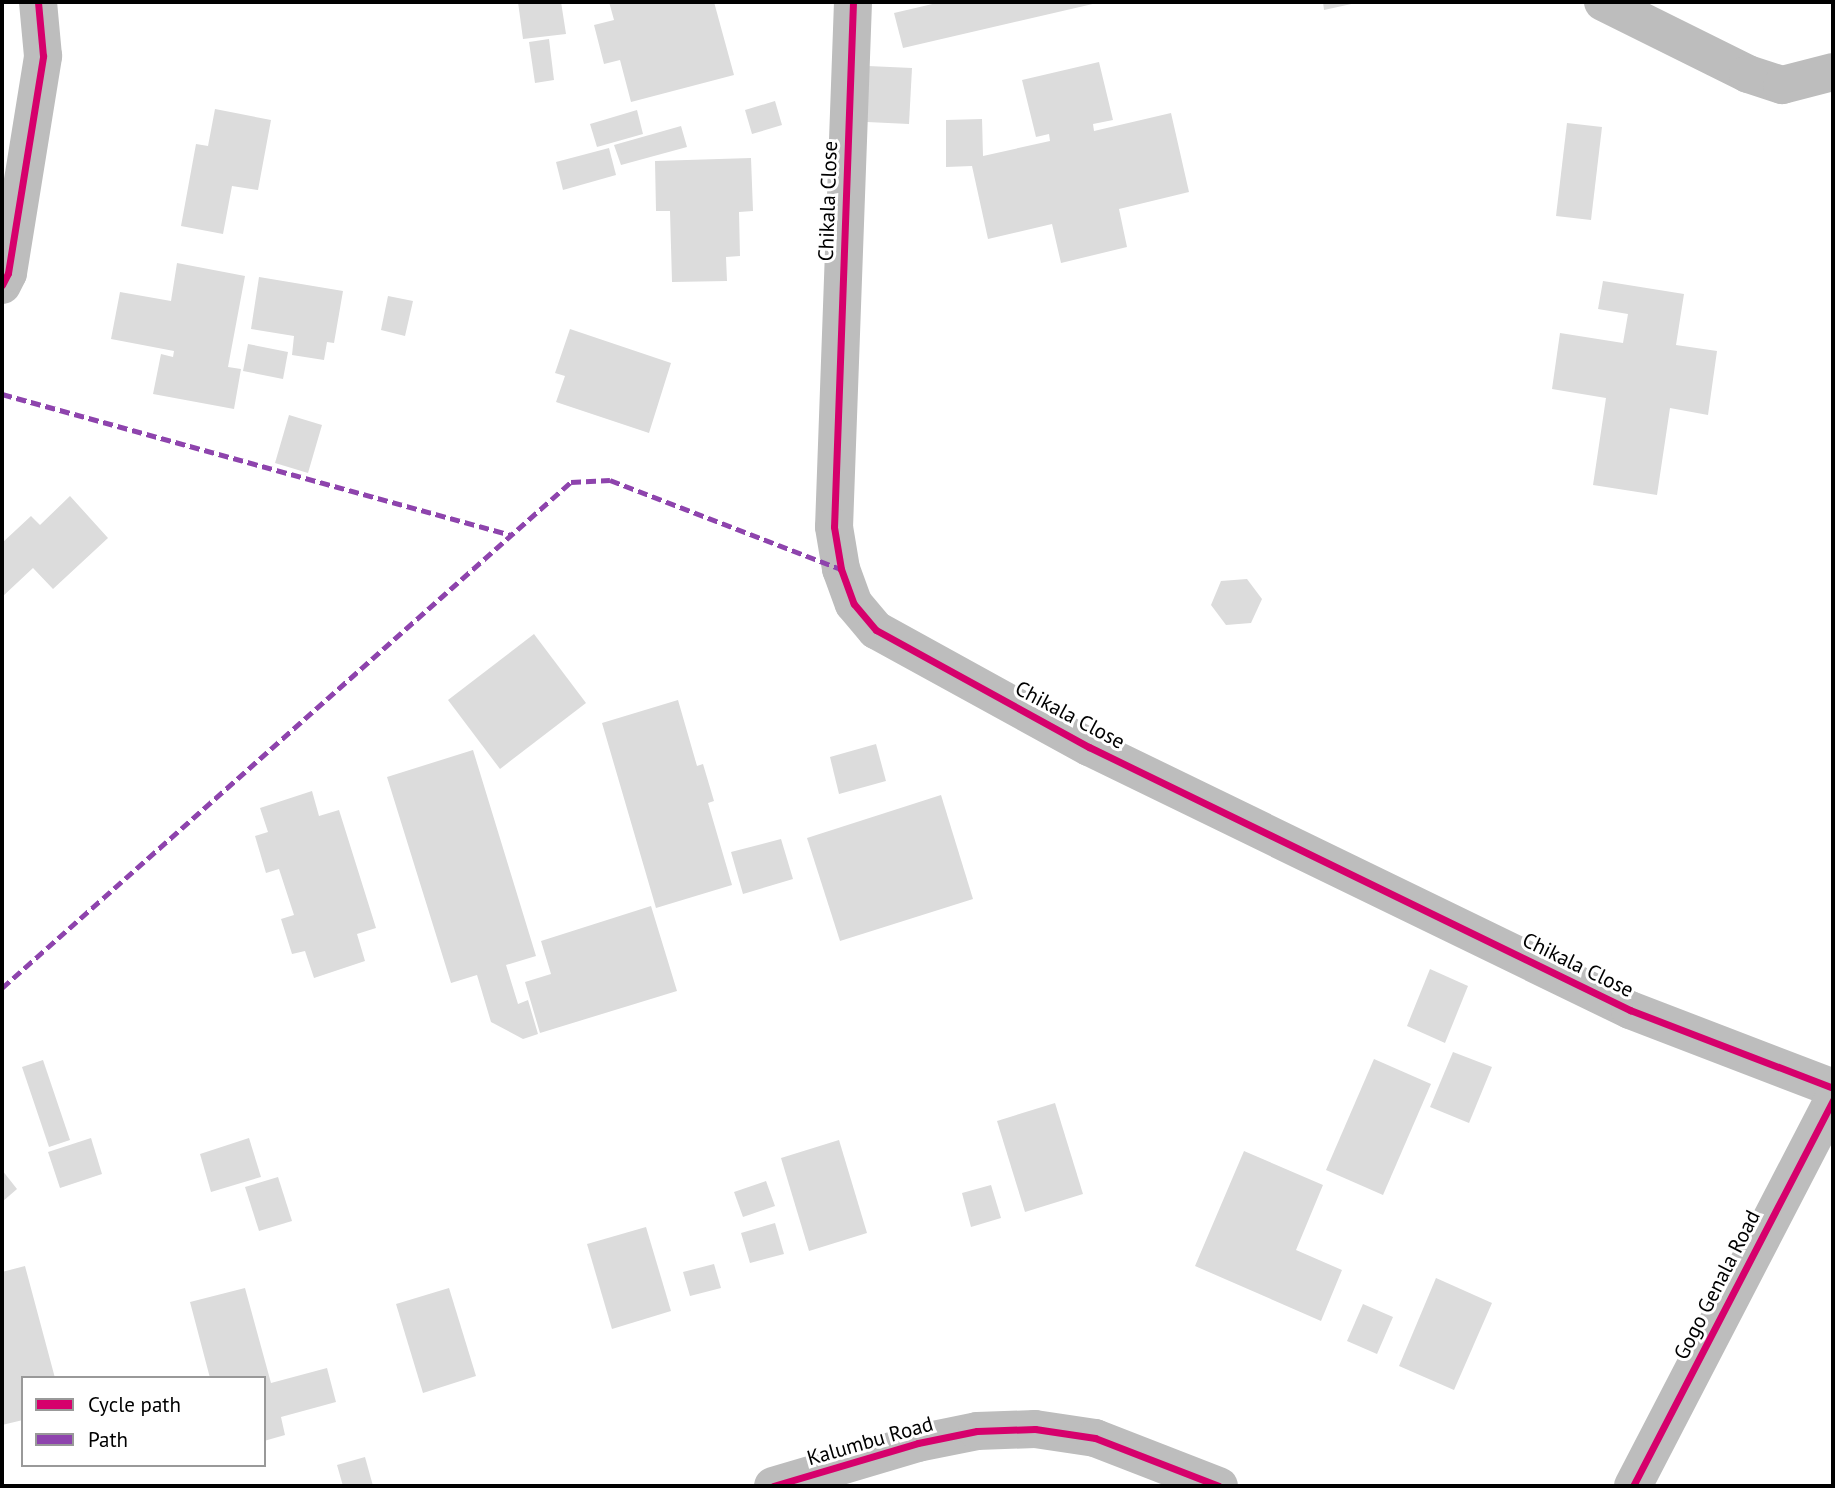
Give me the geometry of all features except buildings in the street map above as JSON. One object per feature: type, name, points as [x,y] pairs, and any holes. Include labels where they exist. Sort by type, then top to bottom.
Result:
[{"type":"street","points":[[2,285],[8,273],[43,56],[38,2]]},
{"type":"street","name":"Chikala Close","points":[[853,2],[834,527],[841,569],[854,604],[876,629],[1089,747],[1630,1010],[1833,1088]]},
{"type":"street","points":[[1603,2],[1748,74],[1782,85],[1833,72]]},
{"type":"street","name":"Gogo Genala Road","points":[[1633,1486],[1833,1100]]},
{"type":"street","name":"Kalumbu Road","points":[[773,1486],[918,1443],[977,1431],[1035,1429],[1095,1438],[1219,1486]]},
{"type":"marked path","points":[[2,394],[511,535]]},
{"type":"marked path","points":[[2,988],[571,482],[610,480],[841,569]]},
{"type":"cycle path","points":[[2,285],[8,273],[43,56],[38,2]]},
{"type":"cycle path","points":[[853,2],[834,527],[841,569],[854,604],[876,630],[1089,747],[1630,1010],[1833,1088]]},
{"type":"cycle path","points":[[1633,1486],[1833,1100]]},
{"type":"cycle path","points":[[773,1486],[918,1443],[977,1431],[1035,1429],[1095,1438],[1219,1486]]}]
